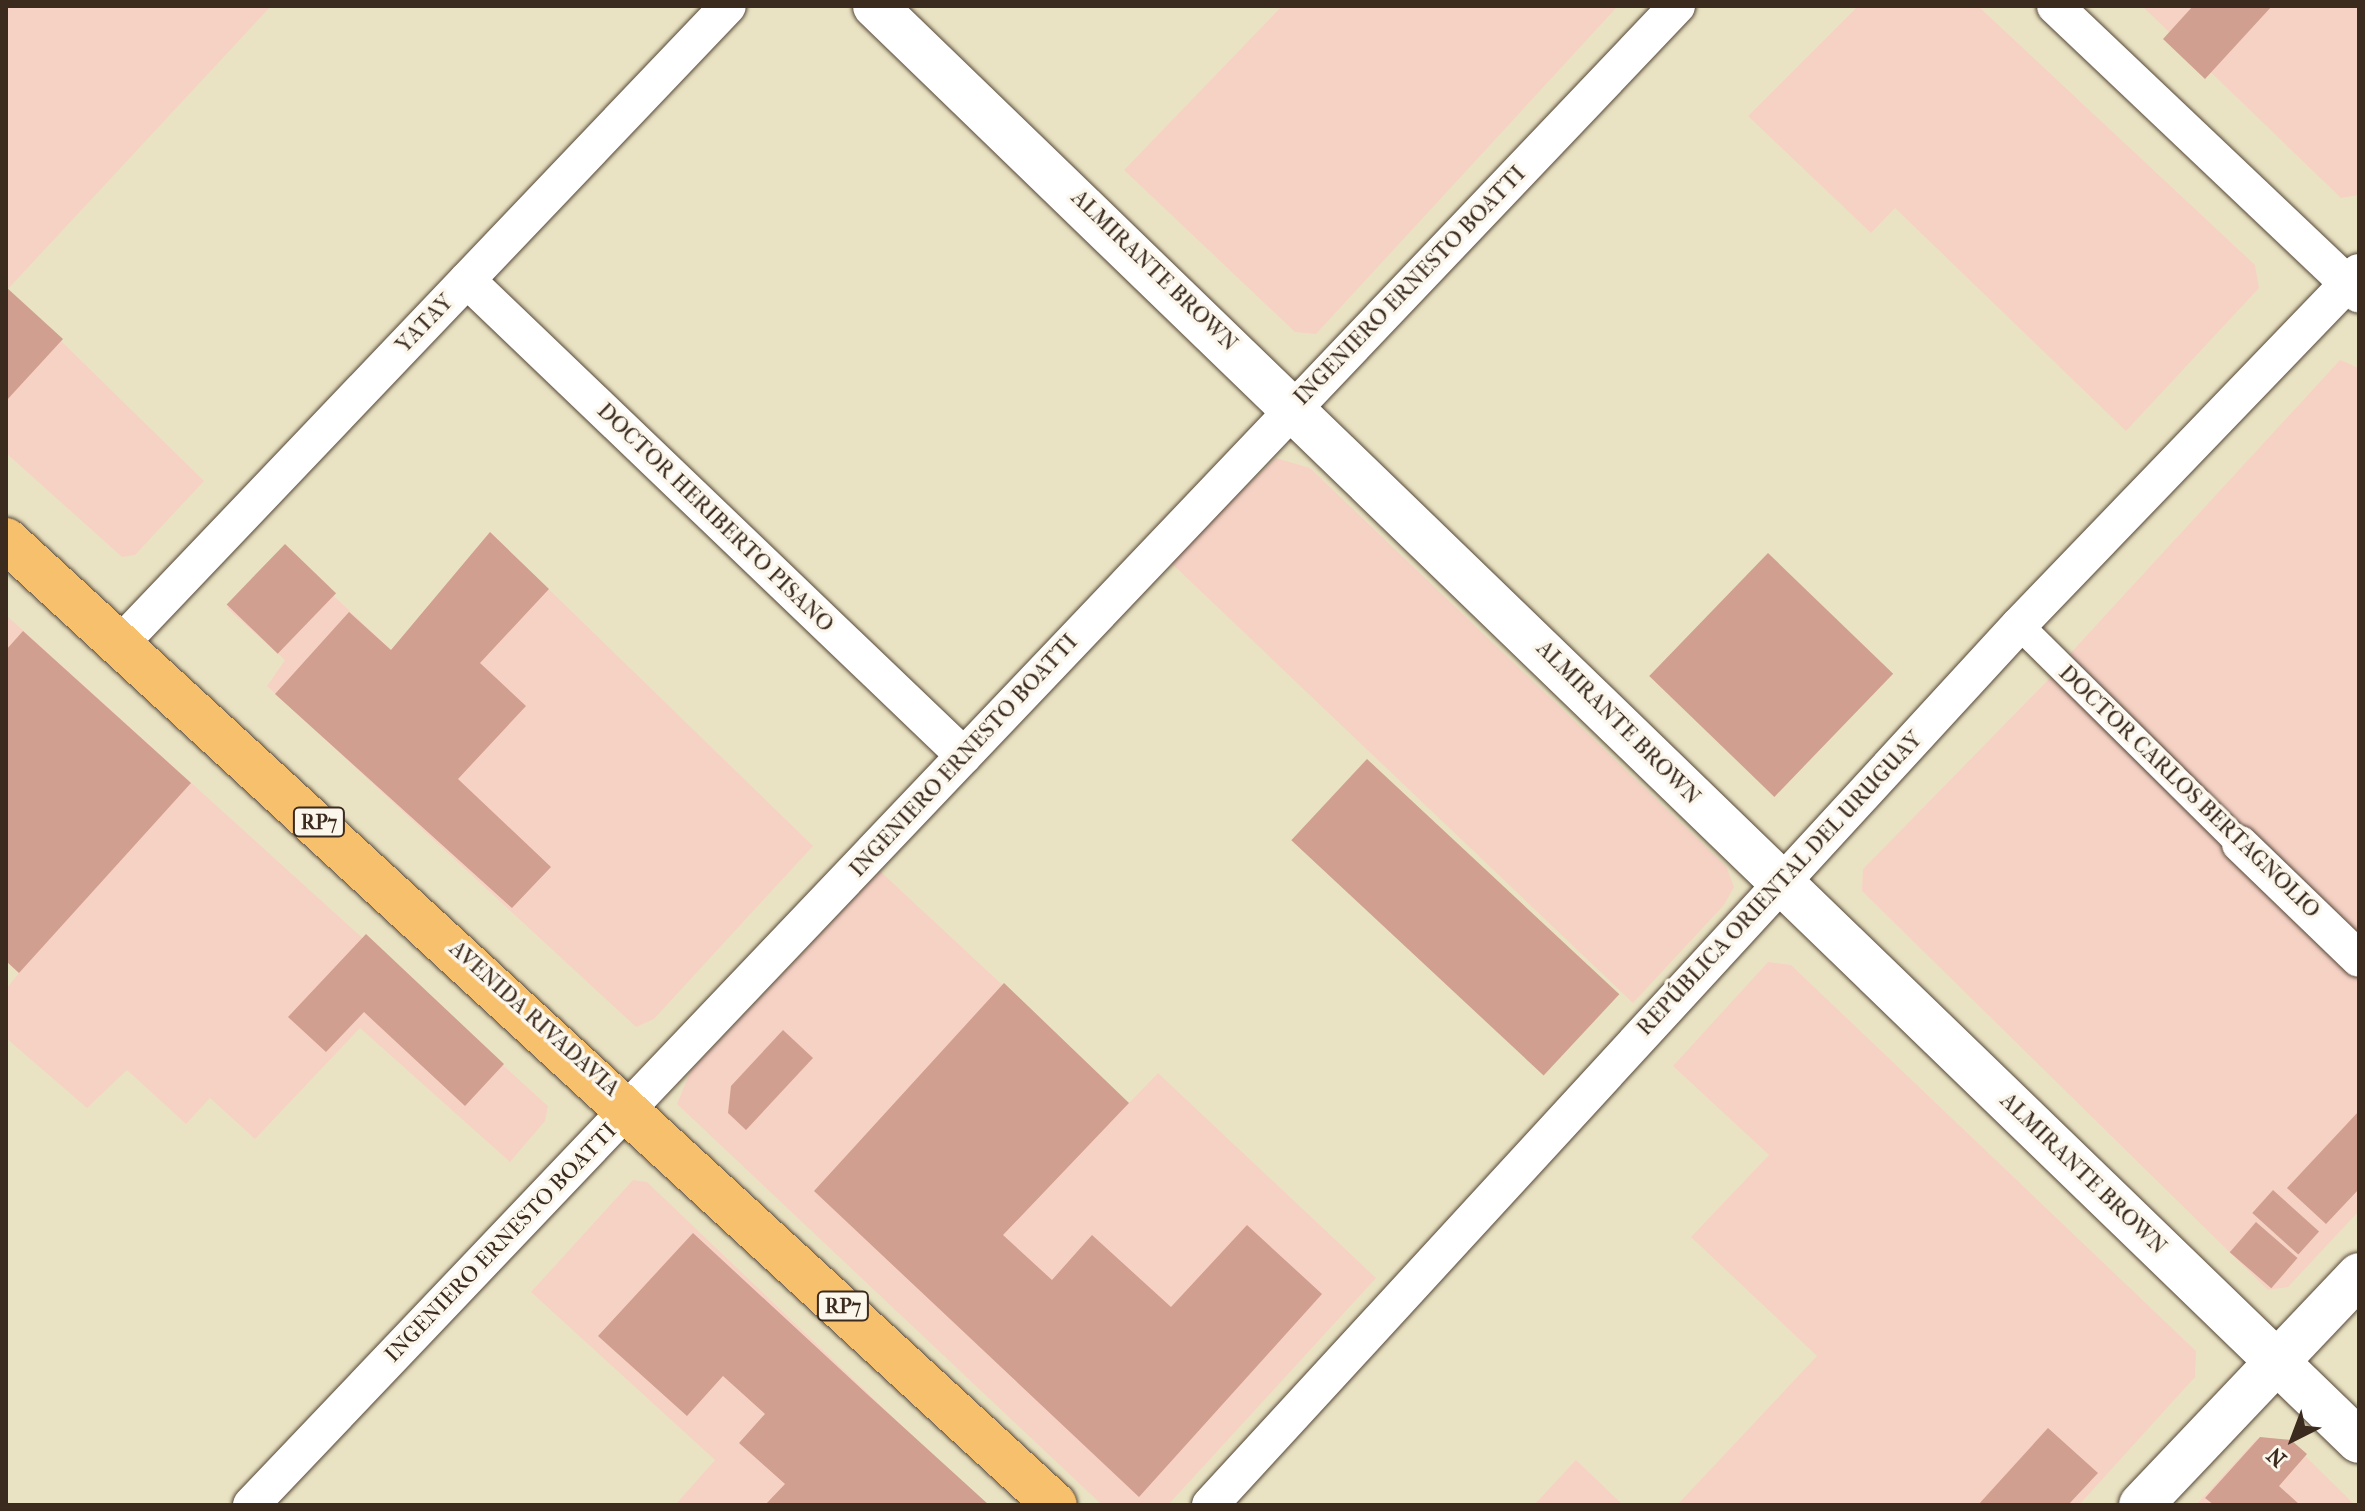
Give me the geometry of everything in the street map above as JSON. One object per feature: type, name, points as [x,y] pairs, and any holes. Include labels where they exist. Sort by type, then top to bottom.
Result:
[{"type":"main road","name":"AVENIDA RIVADAVIA","points":[[6,540],[122,642],[630,1107],[1055,1505]]},
{"type":"street","name":"YATAY","points":[[122,642],[728,6]]},
{"type":"street","name":"ALMIRANTE BROWN","points":[[875,6],[1296,406],[1780,883],[2359,1441]]},
{"type":"street","name":"INGENIERO ERNESTO BOATTI","points":[[251,1505],[1677,6]]},
{"type":"street","points":[[2055,6],[2355,283]]},
{"type":"street","name":"DOCTOR HERIBERTO PISANO","points":[[467,280],[964,756]]},
{"type":"street","name":"REPÚBLICA ORIENTAL DEL URUGUAY","points":[[1210,1505],[2019,625],[2355,283]]},
{"type":"street","name":"DOCTOR CARLOS BERTAGNOLIO","points":[[2019,625],[2359,959]]},
{"type":"street","points":[[2141,1505],[2359,1275]]},
{"type":"shaded area","points":[[6,6],[271,6],[8,289],[204,481],[135,555],[122,557],[6,453]]},
{"type":"shaded area","points":[[1282,6],[1618,6],[1316,334],[1295,332],[1124,170]]},
{"type":"shaded area","points":[[1858,6],[1978,6],[2255,265],[2259,288],[2126,431],[1895,208],[1871,233],[1748,116]]},
{"type":"shaded area","points":[[2142,6],[2359,6],[2359,195],[2341,198]]},
{"type":"shaded area","points":[[2340,360],[2359,368],[2359,936],[2066,658]]},
{"type":"shaded area","points":[[1276,458],[1310,468],[1726,866],[1734,887],[1724,905],[1633,1003],[1169,561]]},
{"type":"shaded area","points":[[490,532],[813,846],[654,1019],[636,1027],[267,686],[285,660],[227,608],[284,549],[391,650]]},
{"type":"shaded area","points":[[6,615],[548,1106],[545,1121],[510,1162],[360,1028],[255,1139],[210,1098],[186,1124],[127,1070],[87,1108],[6,1038],[6,989],[19,973],[6,961]]},
{"type":"shaded area","points":[[2051,677],[2359,977],[2359,1211],[2288,1287],[2268,1290],[1862,891],[1863,869]]},
{"type":"shaded area","points":[[880,871],[1129,1103],[1158,1073],[1376,1278],[1168,1505],[1102,1505],[677,1104],[691,1070]]},
{"type":"shaded area","points":[[1768,962],[1791,965],[2196,1351],[2195,1377],[2079,1505],[1677,1505],[1817,1356],[1691,1237],[1769,1155],[1673,1066]]},
{"type":"shaded area","points":[[633,1180],[647,1182],[985,1505],[675,1505],[715,1460],[531,1292]]},
{"type":"shaded area","points":[[2257,1439],[2288,1439],[2355,1505],[2196,1505]]},
{"type":"shaded area","points":[[1576,1460],[1623,1505],[1534,1505]]},
{"type":"building","points":[[2193,6],[2272,6],[2205,79],[2163,39]]},
{"type":"building","points":[[6,287],[63,339],[6,401]]},
{"type":"building","points":[[490,532],[549,589],[480,663],[526,706],[458,779],[551,867],[512,908],[275,694],[349,612],[391,650]]},
{"type":"building","points":[[285,544],[336,593],[278,654],[227,604]]},
{"type":"building","points":[[1768,553],[1893,674],[1774,797],[1649,676]]},
{"type":"building","points":[[23,631],[191,783],[19,973],[6,961],[6,650]]},
{"type":"building","points":[[1367,759],[1619,994],[1544,1075],[1291,840]]},
{"type":"building","points":[[366,934],[504,1064],[465,1106],[364,1012],[326,1052],[288,1017]]},
{"type":"building","points":[[1004,983],[1129,1103],[1003,1235],[1052,1280],[1092,1235],[1171,1307],[1247,1225],[1322,1294],[1139,1497],[814,1191]]},
{"type":"building","points":[[783,1030],[813,1058],[746,1130],[728,1113],[731,1086]]},
{"type":"building","points":[[2359,1111],[2359,1189],[2326,1224],[2287,1188]]},
{"type":"building","points":[[2273,1190],[2319,1231],[2298,1255],[2252,1213]]},
{"type":"building","points":[[2256,1222],[2298,1258],[2271,1288],[2230,1252]]},
{"type":"building","points":[[693,1233],[989,1505],[765,1505],[785,1484],[739,1443],[765,1414],[723,1376],[687,1416],[598,1336]]},
{"type":"building","points":[[2048,1428],[2098,1473],[2068,1505],[1978,1505]]},
{"type":"building","points":[[2260,1437],[2291,1440],[2307,1454],[2279,1486],[2300,1505],[2214,1505],[2205,1498]]}]
